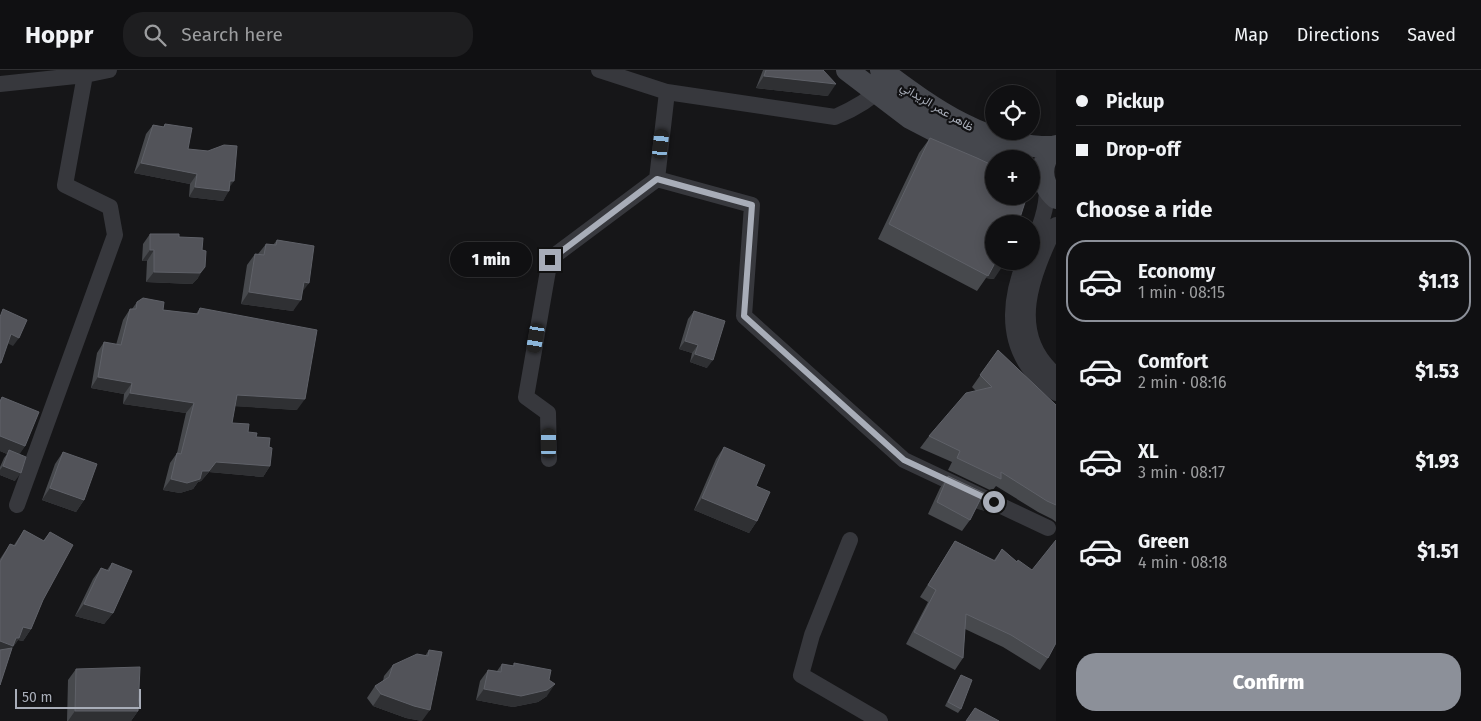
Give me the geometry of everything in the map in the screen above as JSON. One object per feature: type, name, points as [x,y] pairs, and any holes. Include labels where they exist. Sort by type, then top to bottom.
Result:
[{"type":"main road","name":"ظاهر عمر الزيداني","points":[[846,70],[883,81],[982,133],[1006,142],[1022,146],[1056,147]]},
{"type":"main road","name":"ظاهر عمر الزيداني","points":[[883,81],[910,118],[937,134],[985,154]]},
{"type":"main road","points":[[1044,185],[1042,172],[1044,163],[1048,154],[1056,147]]},
{"type":"street","points":[[0,84],[85,75],[109,70]]},
{"type":"street","points":[[599,70],[667,92],[835,117],[850,111],[883,81]]},
{"type":"street","points":[[17,505],[115,235],[110,207],[65,185],[85,75]]},
{"type":"street","points":[[549,458],[548,413],[526,397],[550,260],[657,179],[667,92]]},
{"type":"street","points":[[657,179],[752,205],[744,316],[904,460],[1048,528]]},
{"type":"street","points":[[1040,227],[1047,202],[1044,185]]},
{"type":"street","points":[[1056,225],[1031,285],[1027,316],[1034,348],[1042,361],[1056,375]]},
{"type":"street","points":[[1022,270],[1014,296],[1014,333],[1020,352],[1028,366],[1056,393]]},
{"type":"street","points":[[850,540],[812,635],[801,675],[880,721]]},
{"type":"building","points":[[766,70],[823,70],[836,84],[764,76]]},
{"type":"building","points":[[165,124],[192,128],[188,149],[208,151],[224,145],[237,146],[234,181],[230,181],[229,191],[195,187],[197,174],[141,163],[153,125],[164,127]]},
{"type":"building","points":[[930,138],[985,162],[985,205],[1024,205],[1021,215],[985,215],[985,270],[991,270],[988,276],[889,224]]},
{"type":"building","points":[[150,234],[179,234],[179,237],[203,238],[202,250],[206,251],[205,267],[200,273],[154,272],[154,250],[150,250]]},
{"type":"building","points":[[277,240],[314,246],[309,283],[304,282],[301,300],[249,292],[255,254],[264,255],[266,244],[276,245]]},
{"type":"building","points":[[143,298],[164,302],[163,310],[198,314],[200,308],[317,330],[305,399],[237,395],[232,423],[249,424],[248,432],[257,433],[256,437],[270,438],[269,447],[272,448],[270,466],[216,462],[209,471],[202,471],[200,479],[187,483],[171,479],[177,453],[181,454],[194,403],[130,393],[132,383],[98,377],[104,342],[121,345],[130,309],[136,309],[137,302]]},
{"type":"building","points":[[3,309],[27,320],[19,338],[11,334],[0,363],[0,317]]},
{"type":"building","points":[[694,311],[725,321],[713,360],[695,354],[698,345],[685,341]]},
{"type":"building","points":[[998,350],[1056,405],[1056,505],[1001,472],[1001,479],[957,458],[960,451],[929,436],[966,393],[992,387],[980,375]]},
{"type":"building","points":[[2,397],[39,412],[25,446],[0,436],[0,402]]},
{"type":"building","points":[[724,447],[765,465],[756,486],[770,492],[757,521],[702,498]]},
{"type":"building","points":[[9,450],[26,457],[21,473],[3,466]]},
{"type":"building","points":[[63,452],[97,464],[84,500],[50,488]]},
{"type":"building","points":[[948,476],[1001,501],[982,496],[970,520],[937,502]]},
{"type":"building","points":[[24,530],[44,541],[50,532],[73,545],[43,600],[31,629],[23,627],[19,638],[16,638],[13,646],[0,641],[0,562],[10,544],[15,546]]},
{"type":"building","points":[[1056,540],[1056,643],[1048,658],[1011,635],[966,614],[963,658],[914,632],[936,590],[928,585],[955,541],[995,561],[1002,549],[1017,562],[1018,560],[1032,570]]},
{"type":"building","points":[[112,563],[132,571],[113,613],[84,604],[101,568],[109,571]]},
{"type":"building","points":[[12,648],[0,685],[0,650]]},
{"type":"building","points":[[429,650],[442,652],[430,710],[381,694],[375,686],[389,677],[393,665],[417,654],[428,656]]},
{"type":"building","points":[[514,663],[551,670],[549,680],[555,684],[547,690],[521,696],[484,689],[488,670],[501,672],[502,664],[514,666]]},
{"type":"building","points":[[140,667],[138,711],[75,711],[76,669]]},
{"type":"building","points":[[961,675],[972,680],[961,709],[948,702]]},
{"type":"building","points":[[975,708],[999,721],[966,721]]},
{"type":"route","points":[[550,260],[657,179],[752,205],[744,316],[904,460],[994,502]]}]
